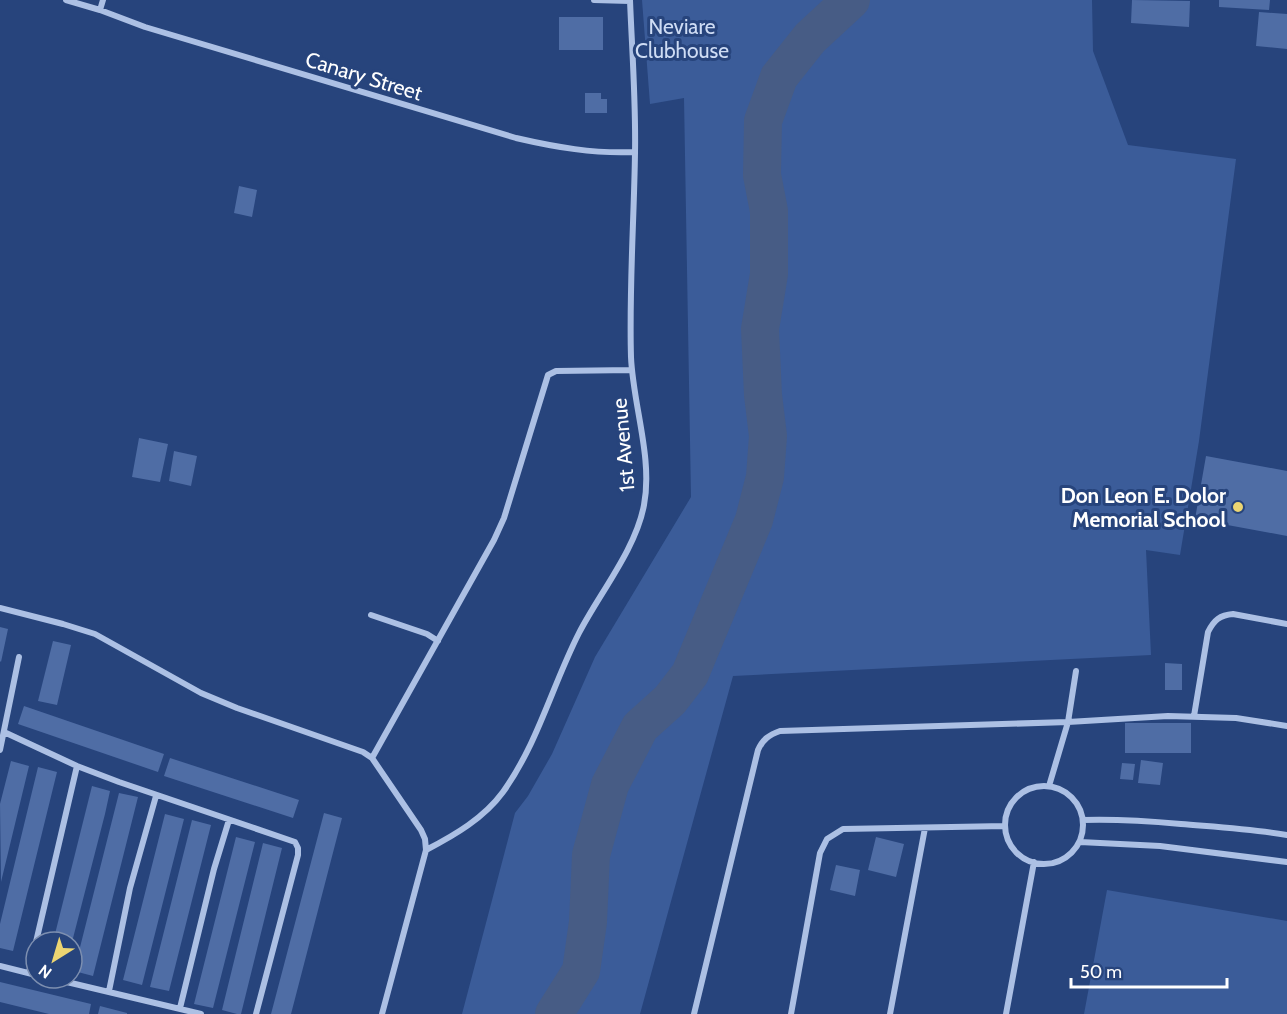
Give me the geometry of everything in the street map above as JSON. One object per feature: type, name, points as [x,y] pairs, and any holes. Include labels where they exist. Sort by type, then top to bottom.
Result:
[{"type":"street","name":"Canary Street","points":[[66,0],[145,27],[516,138],[564,149],[635,152]]},
{"type":"street","points":[[100,10],[103,0]]},
{"type":"street","points":[[594,0],[630,0]]},
{"type":"street","name":"1st Avenue","points":[[426,850],[461,831],[502,793],[537,734],[570,652],[636,529],[644,505],[645,463],[632,370],[630,322],[635,152],[630,0]]},
{"type":"street","points":[[372,758],[494,540],[504,518],[548,375],[556,371],[632,370]]},
{"type":"street","points":[[0,608],[95,634],[201,693],[363,752],[372,758],[421,830],[426,850],[382,1014]]},
{"type":"street","points":[[1194,716],[1208,632],[1214,621],[1233,614],[1287,624]]},
{"type":"street","points":[[371,615],[427,634],[438,641]]},
{"type":"street","points":[[0,750],[20,657]]},
{"type":"street","points":[[1049,786],[1068,722],[1076,671]]},
{"type":"street","points":[[694,1014],[758,750],[767,737],[780,731],[1194,716],[1236,718],[1287,726]]},
{"type":"street","points":[[4,732],[77,766],[156,796],[295,842],[298,848],[256,1014]]},
{"type":"street","points":[[39,930],[77,766]]},
{"type":"street","points":[[1038,786],[1049,786],[1068,794],[1081,810],[1083,820],[1080,842],[1074,851],[1056,862],[1045,864],[1034,862],[1017,852],[1011,845],[1005,826],[1011,804],[1027,789],[1038,786]]},
{"type":"street","points":[[109,991],[129,888],[156,796]]},
{"type":"street","points":[[180,1008],[229,820]]},
{"type":"street","points":[[1083,820],[1151,822],[1254,830],[1287,835]]},
{"type":"street","points":[[791,1014],[820,853],[827,839],[843,829],[1005,826]]},
{"type":"street","points":[[890,1014],[925,828]]},
{"type":"street","points":[[1080,842],[1160,846],[1287,862]]},
{"type":"street","points":[[1006,1014],[1034,862]]},
{"type":"street","points":[[0,966],[24,972]]},
{"type":"street","points":[[84,985],[201,1014]]},
{"type":"green space","name":"Neviare Clubhouse","points":[[642,0],[1092,0],[1093,51],[1128,145],[1236,159],[1199,441],[1180,555],[1146,550],[1151,655],[733,676],[640,1014],[462,1014],[515,813],[528,796],[552,754],[595,657],[691,497],[684,98],[650,104]]},
{"type":"green space","points":[[1107,890],[1287,921],[1287,1014],[1084,1014]]},
{"type":"building","points":[[1132,0],[1190,1],[1189,27],[1131,23]]},
{"type":"building","points":[[1219,0],[1270,0],[1269,10],[1219,7]]},
{"type":"building","points":[[1259,12],[1287,14],[1287,49],[1256,46]]},
{"type":"building","points":[[559,17],[603,17],[603,50],[559,50]]},
{"type":"building","points":[[585,93],[601,93],[601,99],[607,99],[607,113],[585,113]]},
{"type":"building","points":[[239,186],[257,190],[252,217],[234,213]]},
{"type":"building","points":[[139,438],[168,444],[160,482],[132,477]]},
{"type":"building","points":[[174,451],[197,456],[191,486],[169,481]]},
{"type":"building","points":[[1206,456],[1287,471],[1287,536],[1195,519]]},
{"type":"building","points":[[0,627],[8,629],[1,662],[0,661]]},
{"type":"building","points":[[53,641],[71,645],[57,705],[38,701]]},
{"type":"building","points":[[1165,663],[1182,664],[1182,690],[1165,690]]},
{"type":"building","points":[[24,706],[164,754],[158,772],[18,724]]},
{"type":"building","points":[[1125,723],[1191,723],[1191,753],[1125,753]]},
{"type":"building","points":[[170,758],[299,800],[293,818],[164,776]]},
{"type":"building","points":[[1141,760],[1163,763],[1160,785],[1138,783]]},
{"type":"building","points":[[11,761],[29,766],[1,882],[0,804]]},
{"type":"building","points":[[1122,763],[1135,764],[1133,780],[1120,779]]},
{"type":"building","points":[[38,767],[57,772],[13,951],[0,948],[0,924]]},
{"type":"building","points":[[92,786],[110,791],[75,930],[56,930]]},
{"type":"building","points":[[119,793],[138,797],[93,976],[84,974],[84,931]]},
{"type":"building","points":[[324,813],[342,818],[291,1014],[271,1014]]},
{"type":"building","points":[[165,814],[184,819],[142,985],[123,980]]},
{"type":"building","points":[[192,820],[211,825],[169,991],[150,987]]},
{"type":"building","points":[[236,837],[255,842],[213,1008],[194,1004]]},
{"type":"building","points":[[876,837],[904,844],[896,877],[868,870]]},
{"type":"building","points":[[263,843],[282,848],[241,1014],[237,1014],[222,1010]]},
{"type":"building","points":[[836,865],[860,870],[855,896],[830,890]]},
{"type":"building","points":[[0,982],[24,988],[24,990],[33,990],[91,1004],[89,1014],[49,1014],[0,1002]]},
{"type":"building","points":[[100,1006],[127,1013],[127,1014],[98,1014]]},
{"type":"waterway","points":[[554,1014],[581,971],[588,922],[591,855],[610,785],[640,727],[670,700],[690,674],[754,520],[765,477],[768,436],[763,395],[760,329],[769,274],[769,211],[762,175],[763,121],[779,77],[810,38],[851,0]]},
{"type":"place","name":"Don Leon E. Dolor Memorial School","points":[[1238,507]]}]
